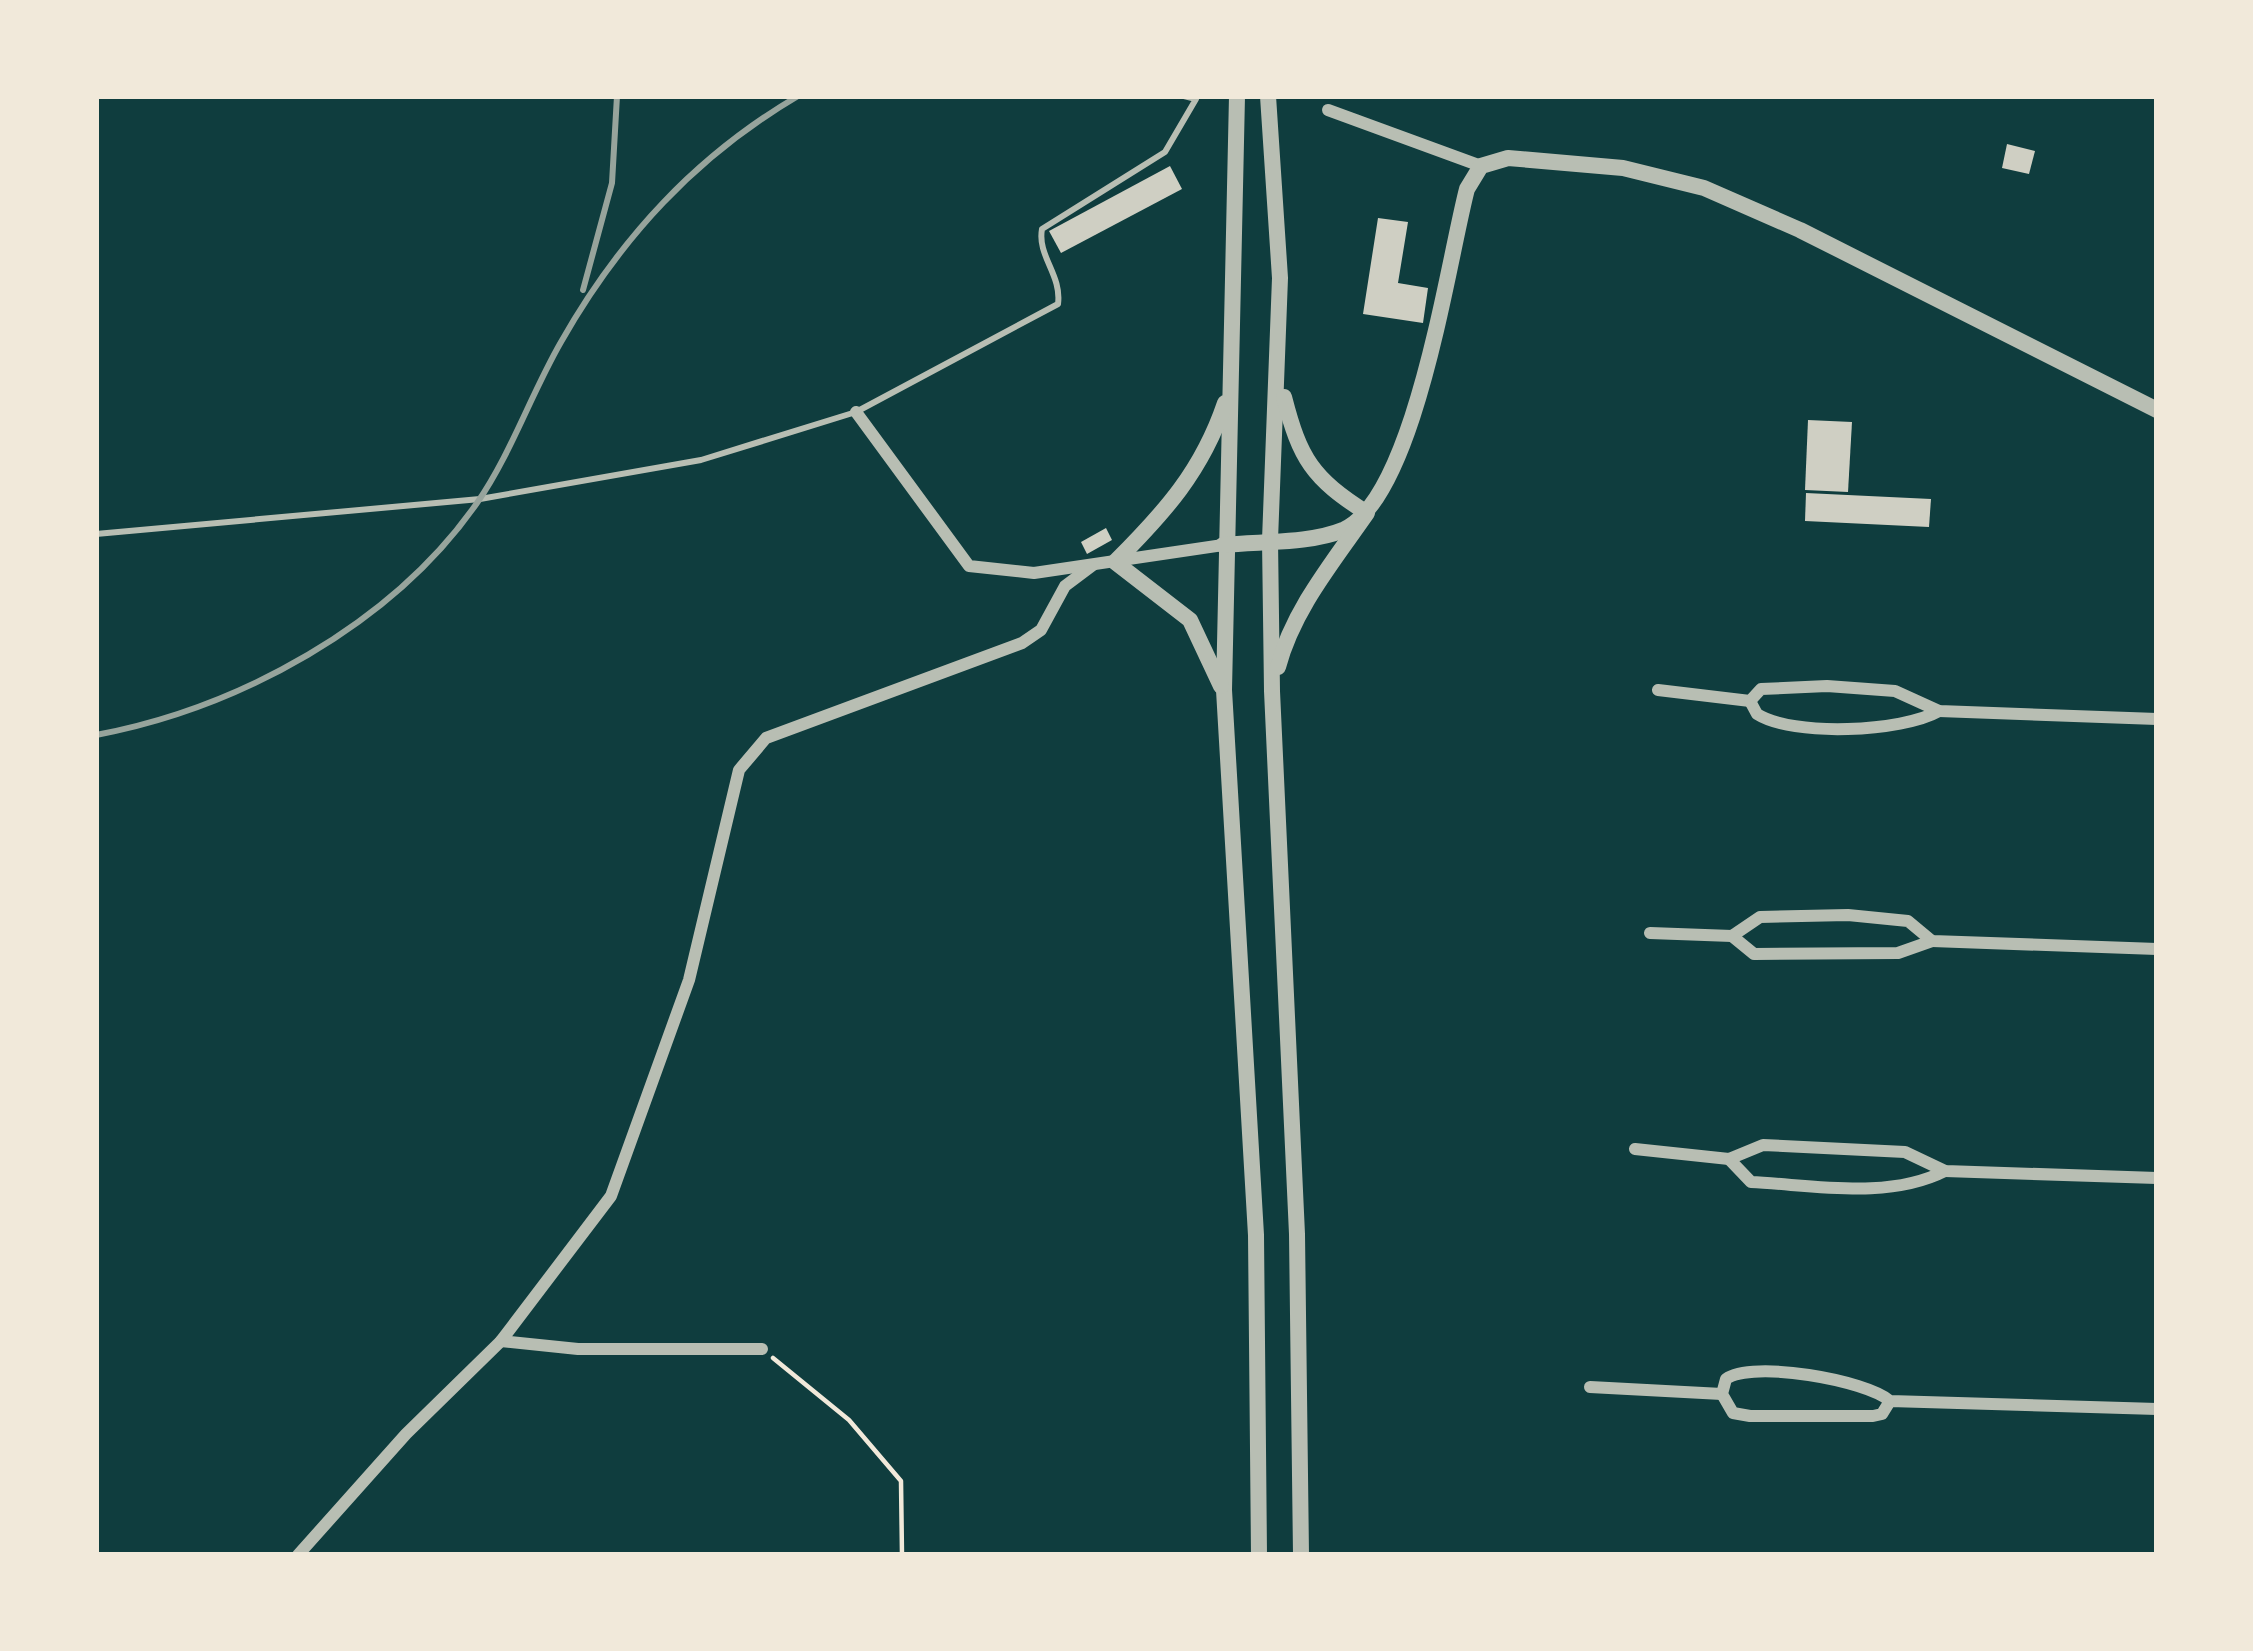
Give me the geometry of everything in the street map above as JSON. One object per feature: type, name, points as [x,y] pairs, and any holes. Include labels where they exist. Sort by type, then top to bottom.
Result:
[{"type":"street","points":[[1237,96],[1232,386],[1223,545],[1224,690],[1256,1235],[1259,1555]]},
{"type":"street","points":[[1268,96],[1280,278],[1270,540],[1272,692],[1297,1234],[1301,1555]]},
{"type":"street","points":[[1328,110],[1481,166],[1508,158],[1548,159],[1623,168],[1704,188],[1800,230],[2157,410]]},
{"type":"street","points":[[1272,692],[1285,642],[1366,513],[1426,382],[1455,234],[1467,189],[1481,166]]},
{"type":"street","points":[[1279,379],[1301,458],[1331,490],[1366,513]]},
{"type":"street","points":[[1115,562],[1182,494],[1210,450],[1232,386]]},
{"type":"street","points":[[856,412],[970,566],[988,572],[1034,573],[1343,530],[1366,513]]},
{"type":"street","points":[[1115,562],[1190,620],[1224,690]]},
{"type":"street","points":[[298,1555],[406,1434],[501,1341],[611,1196],[689,980],[739,770],[752,752],[766,738],[1032,638],[1065,586],[1093,565]]},
{"type":"street","points":[[1750,700],[1761,689],[1827,686],[1895,691],[1939,711],[2157,719]]},
{"type":"street","points":[[1658,690],[1750,700]]},
{"type":"street","points":[[1750,700],[1757,713],[1787,725],[1903,726],[1939,711]]},
{"type":"street","points":[[1732,936],[1760,916],[1848,915],[1908,921],[1932,940]]},
{"type":"street","points":[[1650,933],[1732,936],[1754,954],[1898,953],[1932,940],[2157,949]]},
{"type":"street","points":[[1635,1149],[1729,1160],[1763,1145],[1905,1152],[1945,1171],[2157,1178]]},
{"type":"street","points":[[1729,1160],[1751,1182],[1875,1188],[1919,1184],[1945,1171]]},
{"type":"street","points":[[501,1341],[578,1349],[762,1349]]},
{"type":"street","points":[[1890,1401],[1882,1414],[1873,1416],[1750,1416],[1732,1413],[1722,1394],[1726,1379],[1746,1372],[1867,1386],[1890,1401],[2157,1409]]},
{"type":"street","points":[[1590,1387],[1722,1394]]},
{"type":"lane","points":[[96,534],[560,487],[701,460],[856,412],[1058,304],[1060,287],[1039,242],[1042,229],[1165,152],[1196,100],[1184,96]]},
{"type":"path","points":[[762,1349],[849,1420],[901,1481],[902,1555]]},
{"type":"building","points":[[2007,144],[2035,151],[2029,174],[2002,168]]},
{"type":"building","points":[[1170,166],[1182,189],[1061,253],[1049,231]]},
{"type":"building","points":[[1378,218],[1408,222],[1398,283],[1428,288],[1423,323],[1363,314]]},
{"type":"building","points":[[1808,420],[1852,422],[1848,492],[1805,490]]},
{"type":"building","points":[[1806,493],[1931,499],[1929,527],[1805,521]]},
{"type":"building","points":[[1106,528],[1112,540],[1087,554],[1081,542]]},
{"type":"railway","points":[[583,290],[612,183],[617,96]]},
{"type":"railway","points":[[96,735],[204,705],[257,682],[357,623],[402,587],[477,503],[561,342],[635,234],[726,145],[798,96]]}]
